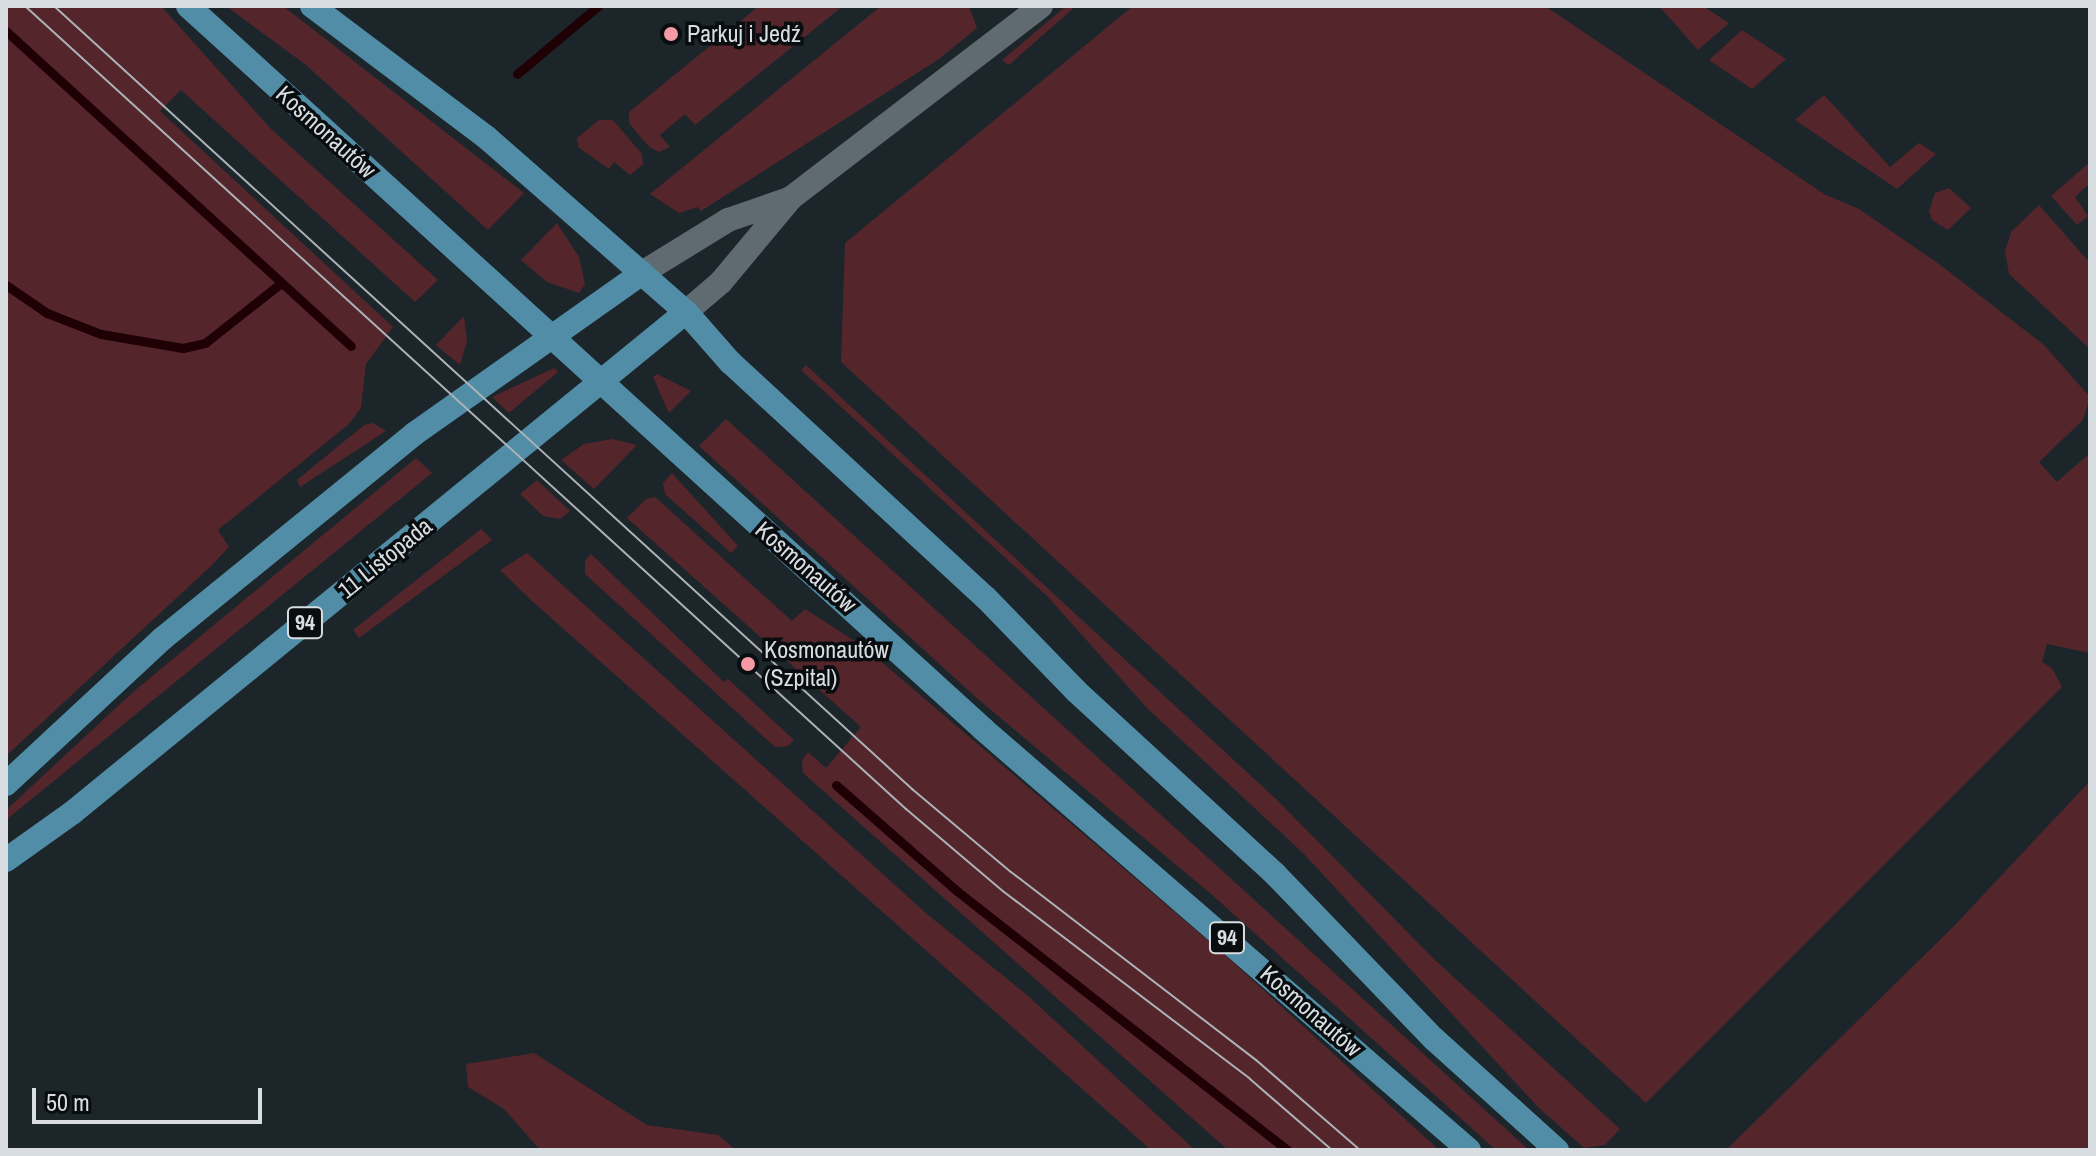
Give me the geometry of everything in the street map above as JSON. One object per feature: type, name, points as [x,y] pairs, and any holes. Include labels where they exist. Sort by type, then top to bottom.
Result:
[{"type":"main road","name":"Kosmonautów","points":[[188,6],[983,729],[1469,1150]]},
{"type":"main road","points":[[312,6],[486,137],[686,312],[730,362],[986,598],[1076,691],[1275,874],[1434,1039],[1557,1150]]},
{"type":"main road","points":[[6,784],[162,639],[430,421],[642,273]]},
{"type":"main road","name":"11 Listopada","points":[[6,860],[72,813],[603,383],[686,312]]},
{"type":"street","points":[[686,312],[721,282],[791,198],[1041,6]]},
{"type":"street","points":[[642,273],[728,220],[791,198]]},
{"type":"shaded area","points":[[6,6],[161,6],[270,128],[438,280],[415,302],[181,90],[160,111],[393,327],[366,364],[361,408],[349,424],[218,530],[229,547],[6,756]]},
{"type":"shaded area","points":[[226,6],[283,6],[524,193],[488,230],[306,65]]},
{"type":"shaded area","points":[[759,6],[843,6],[695,125],[685,114],[660,135],[670,147],[659,152],[649,147],[629,123],[629,112]]},
{"type":"shaded area","points":[[881,6],[969,6],[977,28],[939,59],[701,211],[698,207],[679,213],[650,194]]},
{"type":"shaded area","points":[[1066,6],[1076,6],[1009,65],[1002,60]]},
{"type":"shaded area","points":[[1133,6],[1545,6],[1824,194],[1859,209],[1939,264],[2044,345],[2090,397],[2083,420],[2039,462],[2057,482],[2090,453],[2090,653],[2047,644],[2042,662],[2052,668],[2062,687],[1646,1103],[841,362],[845,243]]},
{"type":"shaded area","points":[[1659,6],[1703,6],[1729,23],[1698,50]]},
{"type":"shaded area","points":[[1742,30],[1786,59],[1752,89],[1709,60]]},
{"type":"shaded area","points":[[1824,95],[1890,167],[1919,143],[1936,154],[1897,189],[1795,120]]},
{"type":"shaded area","points":[[599,120],[613,120],[642,154],[643,164],[630,175],[614,162],[609,169],[578,147],[577,138]]},
{"type":"shaded area","points":[[2090,162],[2090,183],[2075,197],[2088,216],[2077,225],[2051,196]]},
{"type":"shaded area","points":[[1949,188],[1971,208],[1948,230],[1932,220],[1929,211],[1935,193]]},
{"type":"shaded area","points":[[2039,205],[2090,263],[2090,349],[2009,274],[2005,251],[2011,232]]},
{"type":"shaded area","points":[[557,223],[579,257],[585,284],[579,293],[547,282],[521,260]]},
{"type":"shaded area","points":[[464,316],[467,341],[460,365],[436,345]]},
{"type":"shaded area","points":[[806,365],[1276,799],[1434,959],[1620,1129],[1605,1145],[1584,1148],[1538,1107],[1303,853],[1147,708],[1048,597],[801,370]]},
{"type":"shaded area","points":[[554,368],[558,372],[509,413],[492,397]]},
{"type":"shaded area","points":[[657,374],[691,391],[669,413],[653,377]]},
{"type":"shaded area","points":[[726,419],[1529,1150],[1496,1150],[1211,894],[979,700],[699,446]]},
{"type":"shaded area","points":[[373,423],[386,431],[300,487],[297,480],[364,425]]},
{"type":"shaded area","points":[[612,439],[637,445],[594,489],[561,460],[584,444]]},
{"type":"shaded area","points":[[416,458],[432,473],[6,820],[6,810],[133,692]]},
{"type":"shaded area","points":[[672,473],[738,546],[731,553],[665,494],[663,483]]},
{"type":"shaded area","points":[[537,480],[570,511],[560,519],[543,516],[520,494]]},
{"type":"shaded area","points":[[655,497],[792,621],[805,609],[864,647],[1225,955],[1439,1150],[1228,1150],[803,773],[802,760],[808,752],[826,768],[861,727],[627,518],[646,499]]},
{"type":"shaded area","points":[[481,529],[492,540],[359,638],[353,630]]},
{"type":"shaded area","points":[[527,553],[927,914],[1027,995],[1195,1150],[1151,1150],[532,601],[500,570]]},
{"type":"shaded area","points":[[591,554],[724,682],[728,679],[794,740],[788,746],[775,747],[585,574],[585,561]]},
{"type":"shaded area","points":[[2090,781],[2090,1150],[1726,1150],[1955,925]]},
{"type":"shaded area","points":[[534,1053],[647,1125],[718,1135],[736,1150],[540,1150],[504,1109],[468,1087],[466,1064]]},
{"type":"waterway","points":[[517,74],[598,6]]},
{"type":"waterway","points":[[6,31],[351,346]]},
{"type":"waterway","points":[[6,285],[47,313],[101,334],[183,348],[205,343],[281,283]]},
{"type":"waterway","points":[[836,785],[957,891],[1287,1150]]},
{"type":"tram line","points":[[25,6],[906,809],[1004,892],[1250,1079],[1332,1150]]},
{"type":"tram line","points":[[54,6],[912,789],[1011,872],[1256,1060],[1360,1150]]},
{"type":"place","name":"Parkuj i Jedź","points":[[671,34]]},
{"type":"place","name":"Kosmonautów (Szpital)","points":[[748,664]]}]
